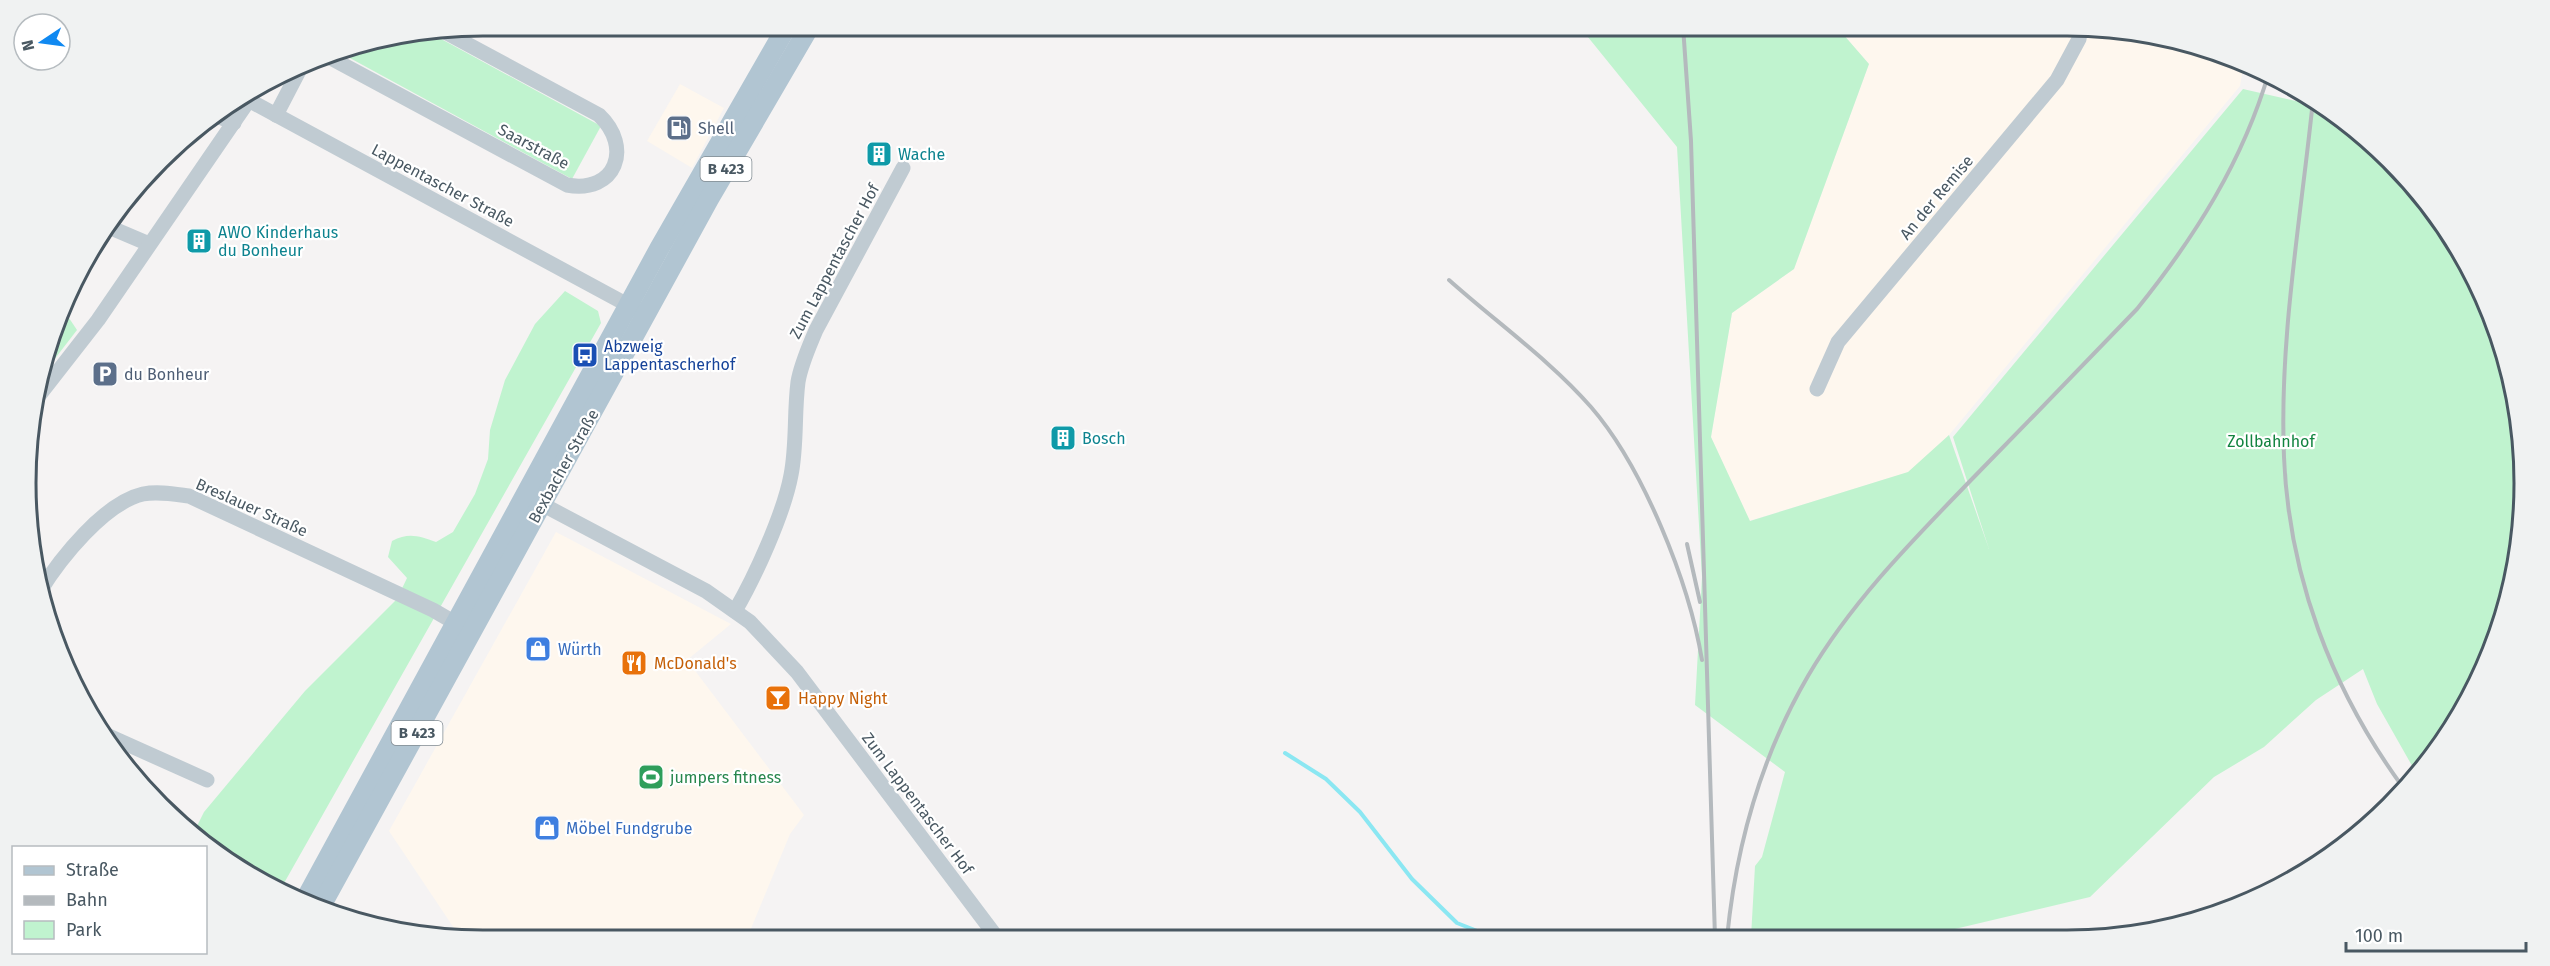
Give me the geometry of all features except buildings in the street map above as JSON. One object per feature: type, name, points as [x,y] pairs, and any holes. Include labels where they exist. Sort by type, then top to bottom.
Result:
[{"type":"main road","name":"Bexbacher Straße","points":[[324,900],[464,628],[637,310],[782,36]]},
{"type":"main road","name":"Bexbacher Straße","points":[[637,310],[709,199],[804,36]]},
{"type":"main road","name":"Bexbacher Straße","points":[[308,894],[464,628],[490,558],[533,499]]},
{"type":"street","name":"An der Remise","points":[[1817,389],[1838,342],[2058,80],[2079,36]]},
{"type":"street","name":"Saarstraße","points":[[336,61],[567,185],[584,187],[594,185],[610,172],[617,150],[617,142],[612,130],[598,115],[454,37]]},
{"type":"street","points":[[276,115],[296,77]]},
{"type":"street","name":"Lappentascher Straße","points":[[251,101],[637,310]]},
{"type":"street","points":[[47,385],[98,320],[234,123],[241,107]]},
{"type":"street","points":[[224,119],[234,123]]},
{"type":"street","name":"Zum Lappentascher Hof","points":[[735,611],[780,513],[789,483],[798,380],[806,352],[903,168]]},
{"type":"street","points":[[115,230],[149,244]]},
{"type":"street","name":"Breslauer Straße","points":[[47,580],[78,541],[110,512],[143,494],[166,493],[189,496],[433,610],[464,628]]},
{"type":"street","name":"Zum Lappentascher Hof","points":[[533,499],[706,591],[735,611],[773,644],[797,672],[991,930]]},
{"type":"street","points":[[117,740],[207,780]]},
{"type":"shaded area","points":[[1845,36],[2096,37],[2183,51],[2242,72],[2240,86],[1949,435],[1909,472],[1749,521],[1711,437],[1732,313],[1794,269],[1869,64]]},
{"type":"shaded area","points":[[680,84],[724,108],[692,168],[647,141]]},
{"type":"shaded area","points":[[556,532],[731,624],[687,660],[804,815],[790,834],[750,930],[455,929],[389,831]]},
{"type":"green space","name":"Zollbahnhof","points":[[1587,36],[1845,36],[1869,64],[1794,269],[1732,313],[1711,437],[1750,521],[1908,472],[1949,435],[1989,549],[1953,437],[2243,89],[2300,102],[2339,128],[2362,147],[2403,188],[2422,211],[2468,285],[2499,367],[2513,454],[2513,512],[2510,541],[2499,599],[2490,627],[2468,681],[2439,731],[2412,767],[2377,704],[2363,669],[2316,700],[2264,747],[2214,777],[2090,897],[1951,930],[1751,930],[1755,866],[1762,857],[1785,772],[1695,705],[1702,577],[1677,147]]},
{"type":"green space","points":[[440,38],[601,126],[572,179],[348,57],[396,45]]},
{"type":"green space","points":[[565,291],[598,311],[601,323],[284,883],[235,855],[197,826],[204,812],[305,691],[397,599],[407,578],[388,557],[392,541],[414,536],[436,542],[453,532],[475,494],[488,459],[490,430],[505,380],[535,324]]},
{"type":"green space","points":[[68,317],[77,330],[53,361]]},
{"type":"waterway","points":[[1285,753],[1326,779],[1360,812],[1412,879],[1457,923],[1475,930]]},
{"type":"railway","points":[[1684,36],[1691,141],[1715,930]]},
{"type":"railway","points":[[1728,930],[1744,836],[1765,769],[1792,706],[1825,649],[1884,572],[2137,309],[2158,282],[2215,197],[2246,136],[2266,82]]},
{"type":"railway","points":[[2312,109],[2292,278],[2285,368],[2284,457],[2288,502],[2305,589],[2335,671],[2377,749],[2399,782]]},
{"type":"railway","points":[[1449,280],[1558,373],[1591,407],[1610,432],[1646,493],[1675,561],[1696,629],[1702,660]]},
{"type":"railway","points":[[1687,544],[1700,602]]},
{"type":"place","name":"Shell","points":[[679,128]]},
{"type":"place","name":"Wache","points":[[879,154]]},
{"type":"place","name":"AWO Kinderhaus du Bonheur","points":[[199,241]]},
{"type":"place","name":"Abzweig Lappentascherhof","points":[[585,355]]},
{"type":"place","name":"du Bonheur","points":[[105,374]]},
{"type":"place","name":"Bosch","points":[[1063,438]]},
{"type":"place","name":"Würth","points":[[538,649]]},
{"type":"place","name":"McDonald's","points":[[634,663]]},
{"type":"place","name":"Happy Night","points":[[778,698]]},
{"type":"place","name":"jumpers fitness","points":[[651,777]]},
{"type":"place","name":"Möbel Fundgrube","points":[[547,828]]}]
